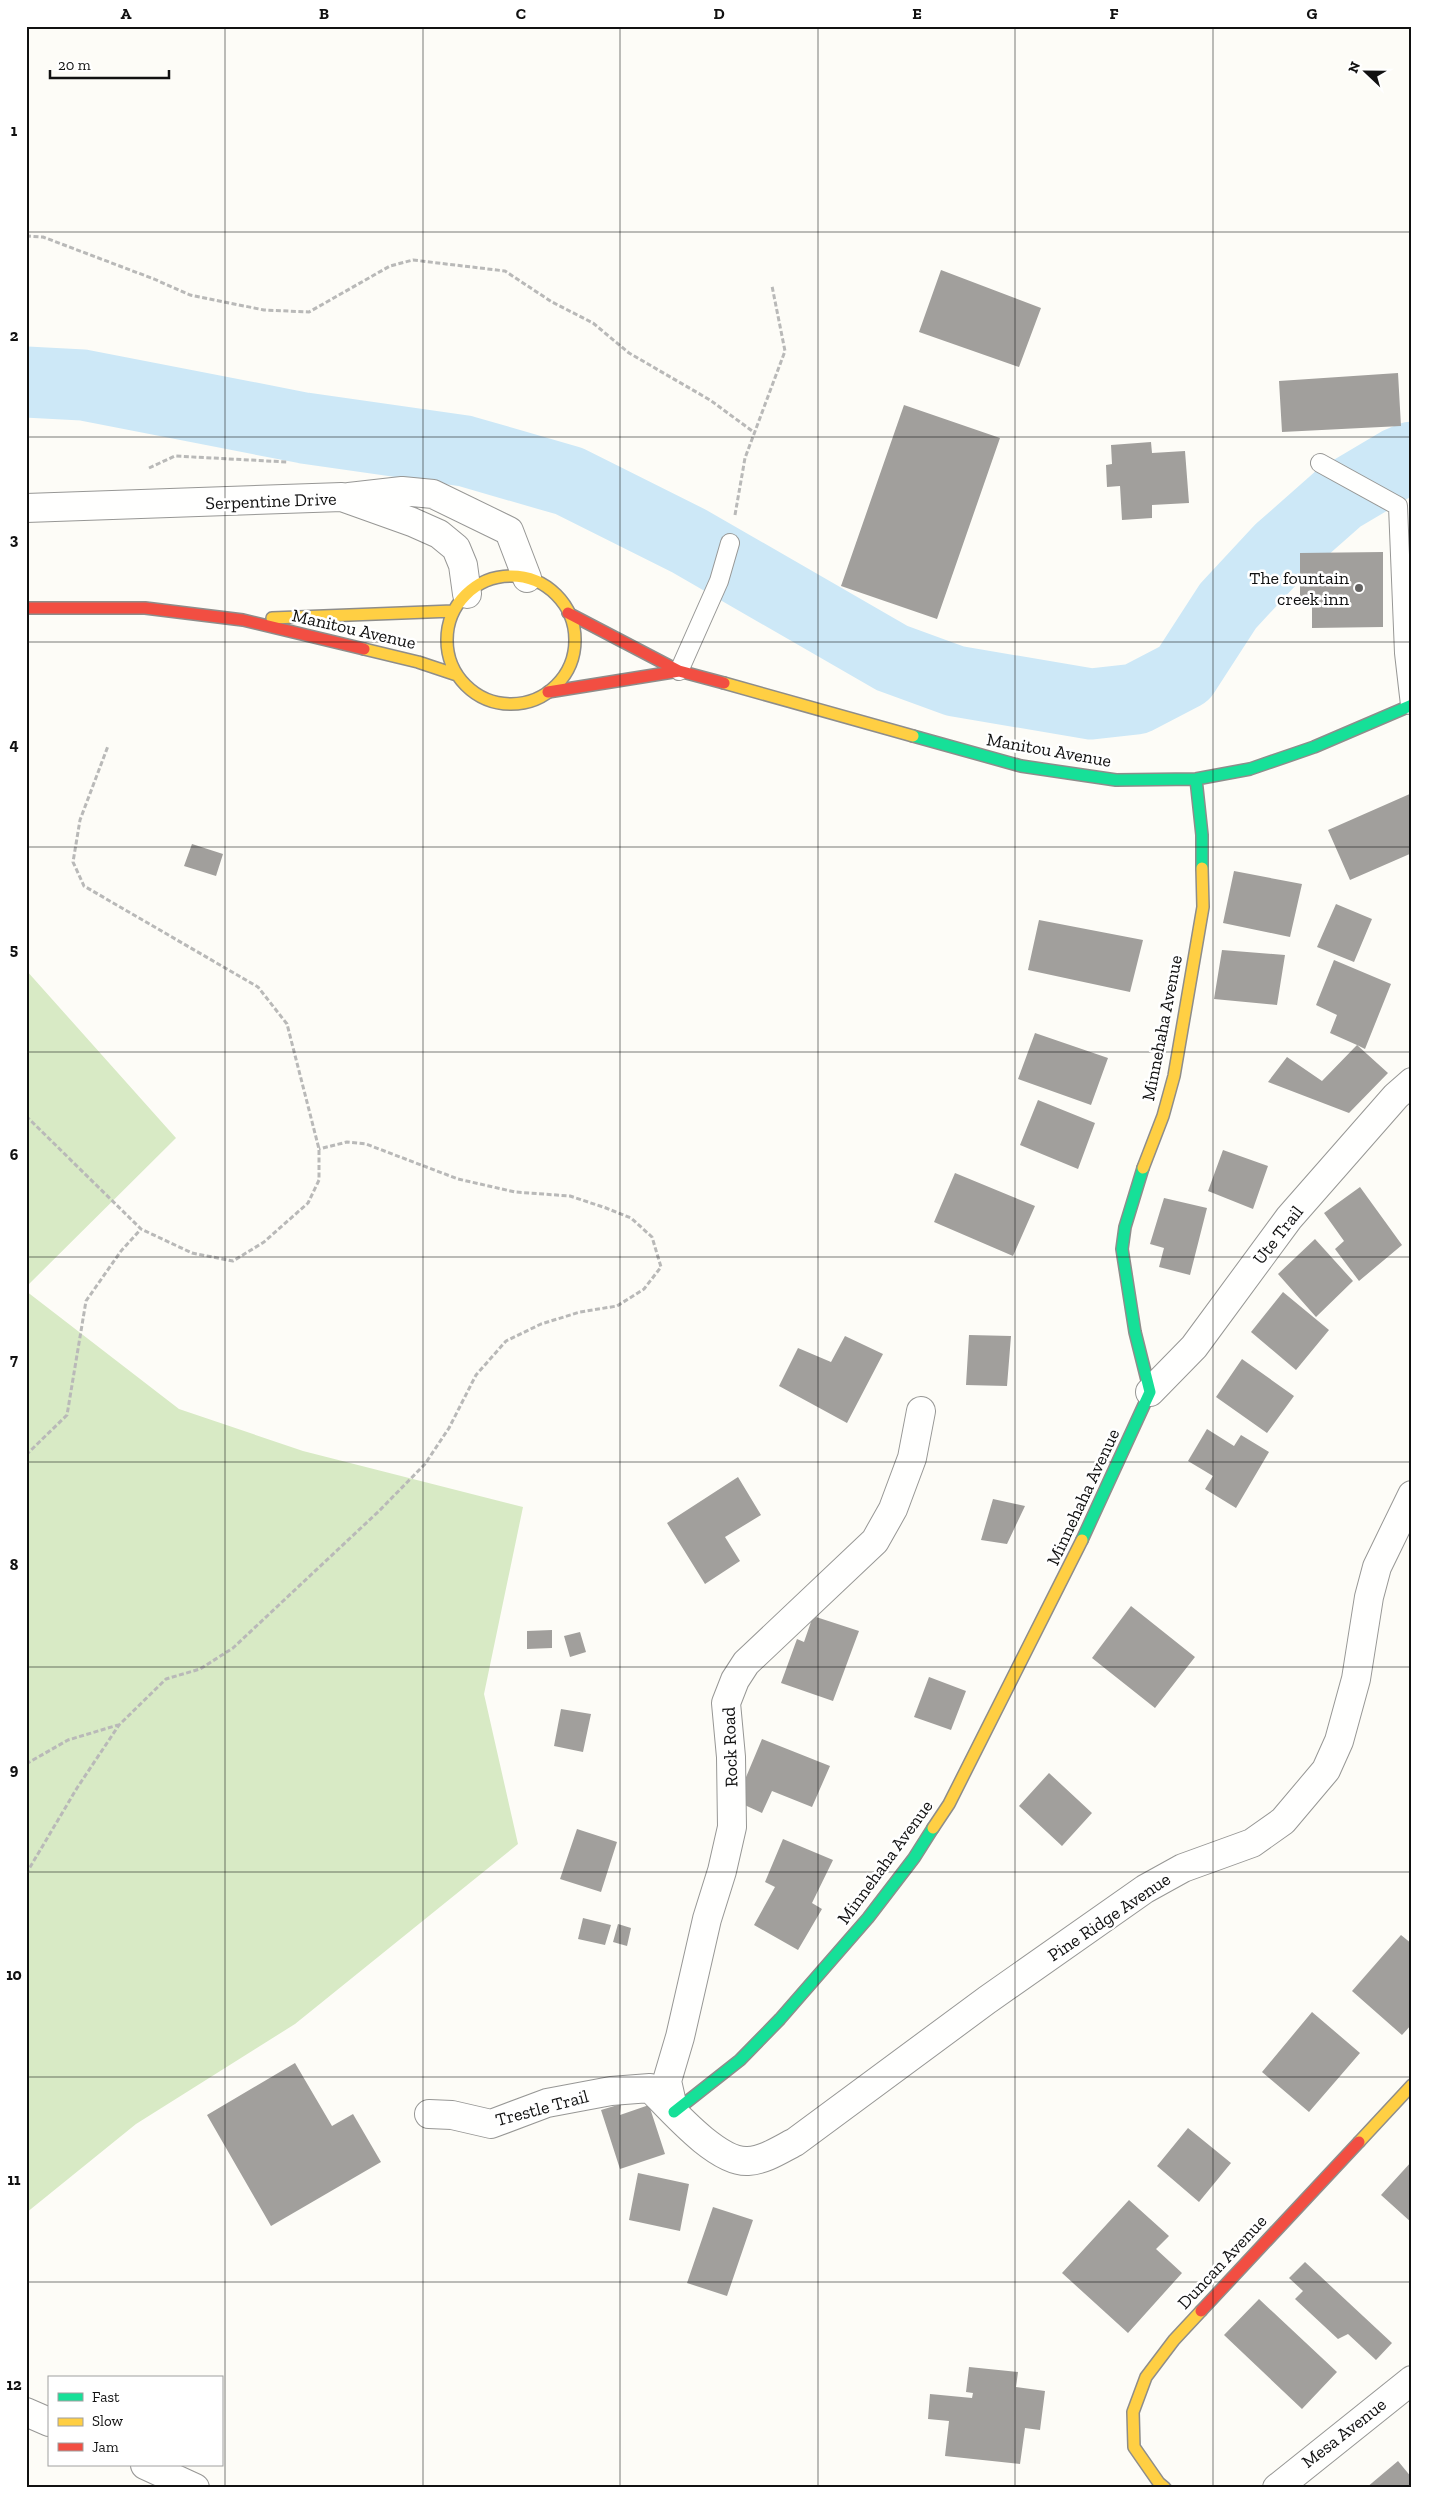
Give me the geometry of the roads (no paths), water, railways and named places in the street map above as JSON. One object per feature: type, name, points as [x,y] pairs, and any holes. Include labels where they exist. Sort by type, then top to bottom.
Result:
[{"type":"main road","points":[[494,578],[527,578],[554,593],[568,612],[574,638],[572,659],[563,677],[548,692],[519,704],[499,703],[473,692],[457,675],[450,660],[447,632],[460,603],[474,587],[494,578]]},
{"type":"main road","name":"Manitou Avenue","points":[[243,620],[345,615],[400,616],[460,603]]},
{"type":"main road","name":"Manitou Avenue","points":[[26,608],[146,608],[243,620],[418,662],[457,675]]},
{"type":"main road","name":"Manitou Avenue","points":[[568,612],[591,627],[678,671],[1022,766],[1116,780],[1196,779],[1250,769],[1314,747],[1411,705]]},
{"type":"main road","name":"Manitou Avenue","points":[[548,692],[678,671]]},
{"type":"main road","name":"Minnehaha Avenue","points":[[674,2112],[740,2060],[780,2019],[862,1925],[914,1858],[949,1804],[1055,1597],[1128,1444],[1150,1392],[1135,1332],[1122,1249],[1125,1227],[1135,1188],[1163,1116],[1174,1076],[1203,907],[1202,836],[1196,779]]},
{"type":"main road","name":"Duncan Avenue","points":[[1165,2488],[1159,2484],[1134,2447],[1134,2412],[1146,2378],[1174,2340],[1412,2084]]},
{"type":"street","points":[[342,498],[402,491],[433,494],[509,531],[527,578]]},
{"type":"street","name":"Serpentine Drive","points":[[26,508],[342,498],[412,522],[445,539],[456,548],[463,565],[460,603]]},
{"type":"street","name":"Ute Trail","points":[[1150,1392],[1194,1347],[1289,1218],[1396,1096],[1412,1082]]},
{"type":"street","name":"Rock Road","points":[[674,2112],[666,2081],[680,2038],[707,1919],[722,1872],[732,1827],[731,1757],[726,1703],[735,1680],[746,1663],[875,1541],[892,1509],[912,1458],[921,1411]]},
{"type":"street","name":"Pine Ridge Avenue","points":[[674,2112],[709,2145],[733,2159],[746,2161],[759,2159],[795,2142],[987,2000],[1146,1889],[1183,1868],[1252,1843],[1283,1821],[1326,1770],[1340,1741],[1356,1679],[1369,1597],[1377,1567],[1412,1495]]},
{"type":"street","name":"Trestle Trail","points":[[429,2114],[452,2115],[492,2124],[547,2103],[611,2091],[650,2088],[674,2112]]},
{"type":"street","name":"Mesa Avenue","points":[[1277,2488],[1412,2380]]},
{"type":"street","points":[[26,2412],[48,2422]]},
{"type":"street","points":[[147,2466],[195,2488]]},
{"type":"lane","points":[[1320,463],[1398,506],[1404,653],[1411,705]]},
{"type":"lane","points":[[678,671],[719,581],[730,543]]},
{"type":"waterway","points":[[26,382],[83,385],[304,428],[465,451],[569,481],[689,541],[892,658],[955,681],[1091,704],[1136,699],[1184,674],[1228,606],[1280,550],[1339,498],[1398,463],[1412,457]]},
{"type":"place","name":"The fountain creek inn","points":[[1359,588]]}]
